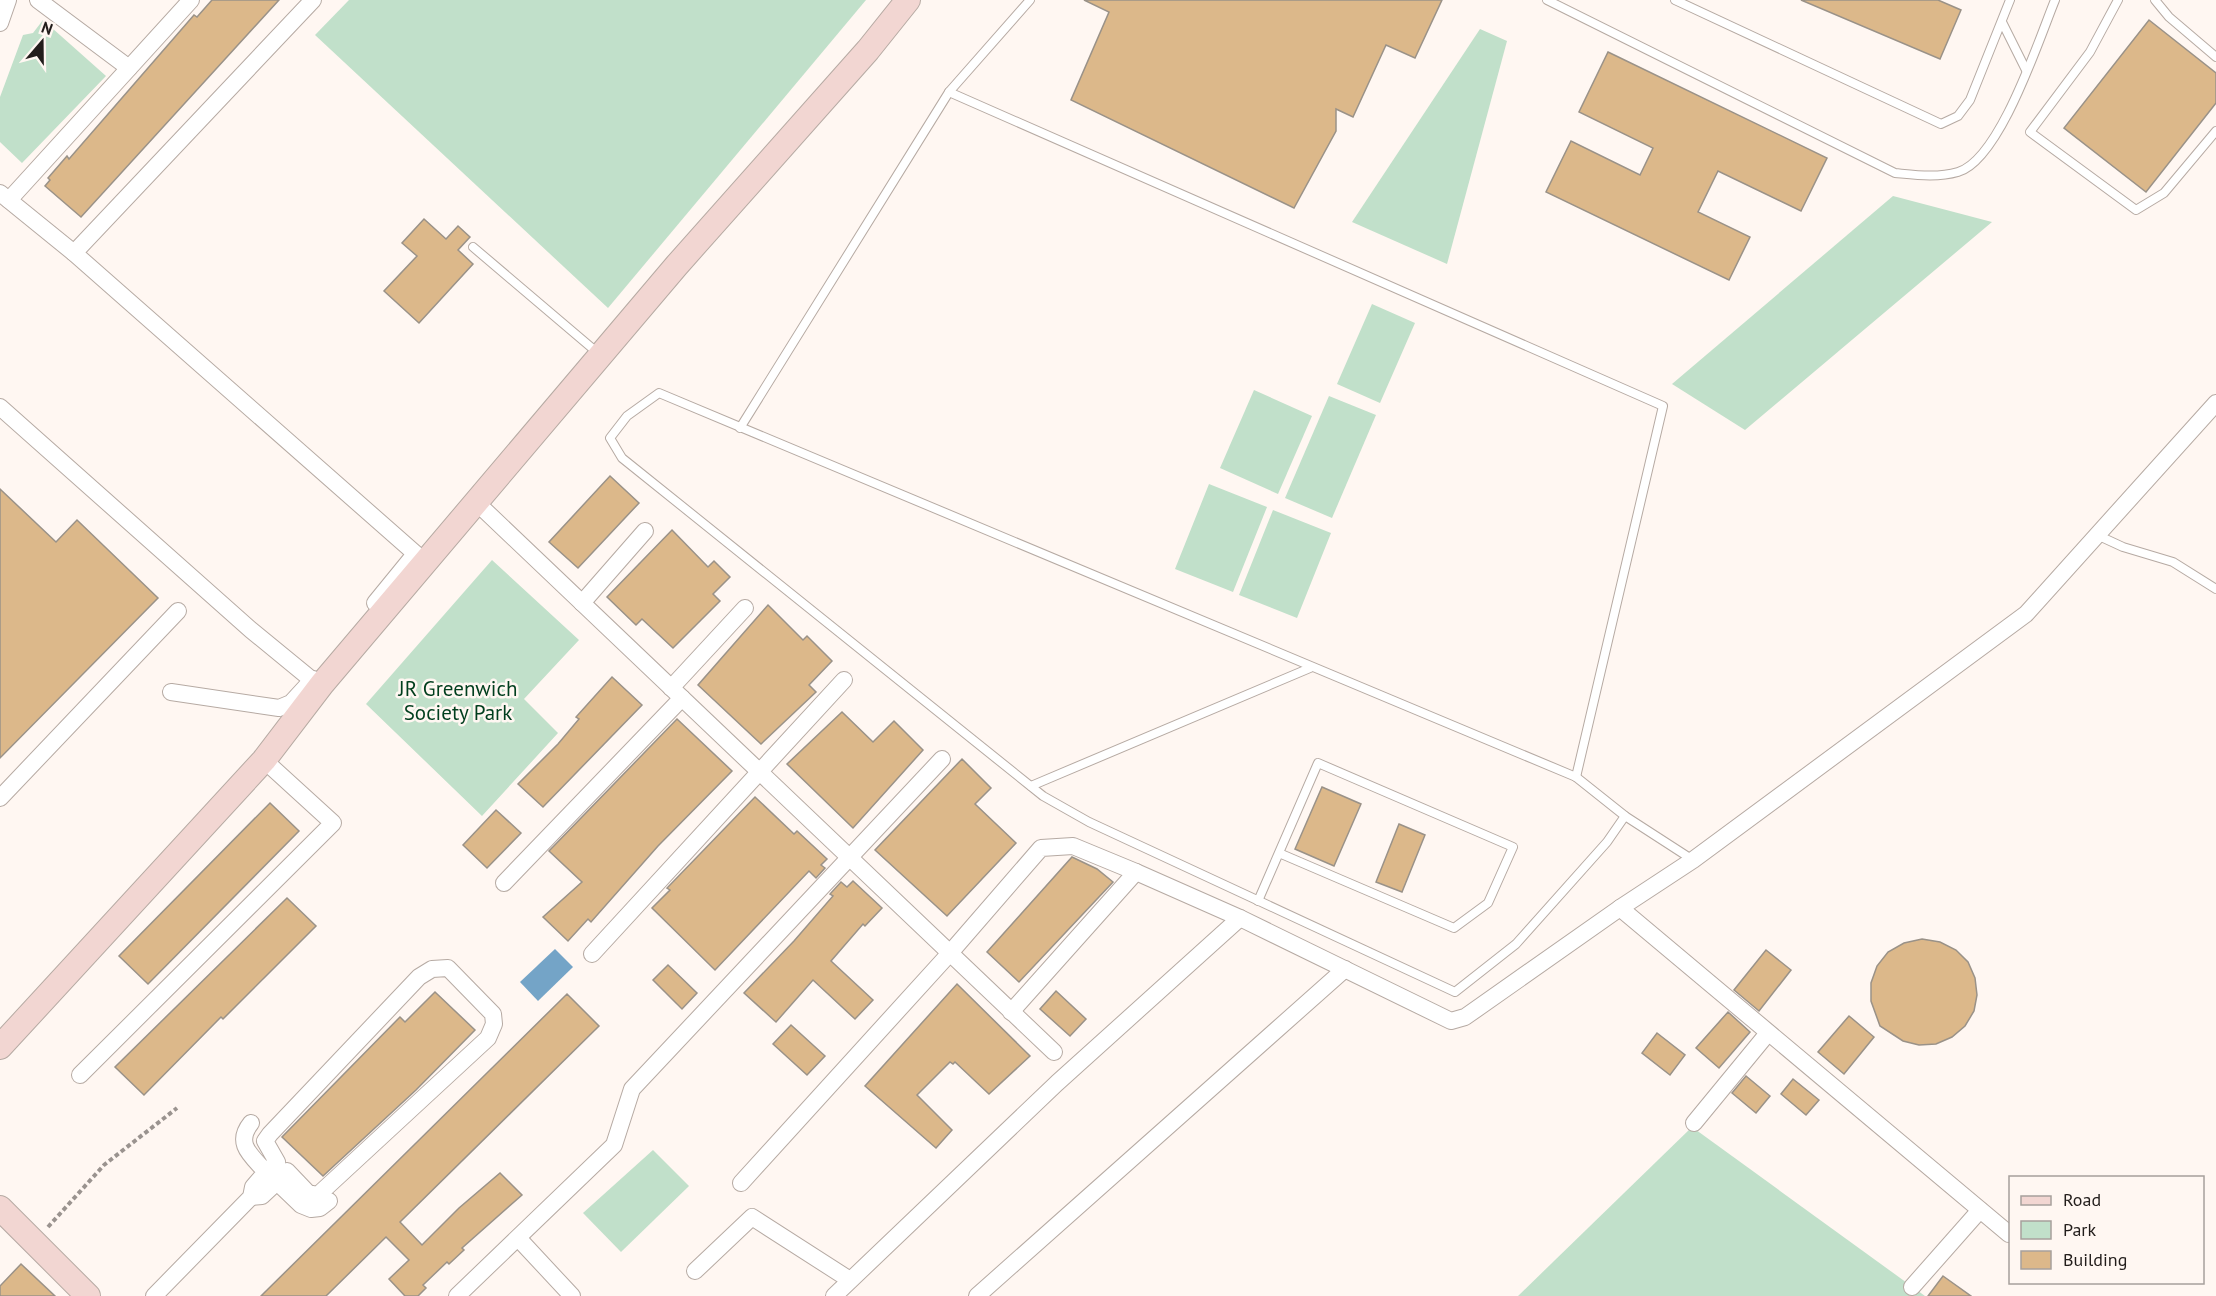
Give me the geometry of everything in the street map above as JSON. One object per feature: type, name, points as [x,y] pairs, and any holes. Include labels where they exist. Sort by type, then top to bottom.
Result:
[{"type":"street","points":[[0,23],[8,0]]},
{"type":"street","points":[[38,0],[129,68]]},
{"type":"street","points":[[191,0],[129,68],[4,196],[74,253],[420,558]]},
{"type":"street","points":[[74,253],[313,0]]},
{"type":"street","points":[[171,692],[279,708],[291,704],[420,558],[476,502],[677,265],[868,50],[908,0]]},
{"type":"street","points":[[741,1183],[950,953],[1041,848],[1073,846],[1240,918],[1451,1021],[1465,1017],[1620,908],[1693,860],[2026,614],[2216,403]]},
{"type":"street","points":[[0,407],[251,630],[312,680]]},
{"type":"street","points":[[476,502],[1054,1052]]},
{"type":"street","points":[[582,603],[645,531]]},
{"type":"street","points":[[0,1047],[264,760],[420,558]]},
{"type":"street","points":[[504,883],[676,693],[745,608]]},
{"type":"street","points":[[0,798],[178,611]]},
{"type":"street","points":[[592,954],[844,680]]},
{"type":"street","points":[[457,1296],[614,1145],[632,1089],[942,759]]},
{"type":"street","points":[[81,1075],[333,823],[264,760]]},
{"type":"street","points":[[1011,1012],[1136,872]]},
{"type":"street","points":[[1620,908],[2008,1234]]},
{"type":"street","points":[[834,1296],[1057,1083],[1240,918]]},
{"type":"street","points":[[250,1123],[242,1140],[248,1152],[277,1172],[308,1193],[318,1195],[488,1038],[494,1024],[493,1014],[448,968],[432,969],[419,977],[265,1141],[277,1172],[300,1205],[310,1209],[320,1208],[328,1201]]},
{"type":"street","points":[[976,1296],[1344,969]]},
{"type":"street","points":[[1694,1123],[1768,1033]]},
{"type":"street","points":[[153,1296],[252,1197],[262,1196],[277,1172]]},
{"type":"street","points":[[0,1208],[88,1296]]},
{"type":"street","points":[[1912,1287],[1980,1210]]},
{"type":"street","points":[[695,1271],[752,1217],[850,1280]]},
{"type":"street","points":[[518,1238],[572,1296]]},
{"type":"lane","points":[[740,428],[949,92],[1030,0]]},
{"type":"lane","points":[[1547,0],[1895,173],[1930,177],[1961,172],[1986,151],[2002,127],[2055,0]]},
{"type":"lane","points":[[1675,0],[1941,124],[1958,116],[1970,100],[2010,0]]},
{"type":"lane","points":[[2118,0],[2090,52],[2030,132],[2136,210],[2164,193],[2216,131]]},
{"type":"lane","points":[[2155,0],[2169,17],[2216,57]]},
{"type":"lane","points":[[2002,22],[2026,70]]},
{"type":"lane","points":[[949,92],[1663,406],[1576,777]]},
{"type":"lane","points":[[473,247],[601,355]]},
{"type":"lane","points":[[1626,816],[1607,842],[1516,944],[1455,992],[1089,822],[1031,786],[622,458],[610,438],[627,416],[660,393],[1310,668],[1576,777],[1626,816],[1693,860]]},
{"type":"lane","points":[[2097,535],[2123,547],[2173,562],[2216,589]]},
{"type":"lane","points":[[1031,786],[1310,668]]},
{"type":"lane","points":[[1258,901],[1318,763],[1513,847],[1488,903],[1454,928],[1279,853]]},
{"type":"path","points":[[33,1241],[104,1165],[177,1108]]},
{"type":"green space","points":[[349,0],[866,0],[608,308],[315,35]]},
{"type":"green space","points":[[43,20],[106,76],[22,163],[0,142],[0,97],[23,35],[33,33]]},
{"type":"green space","points":[[1480,29],[1507,41],[1447,264],[1352,222]]},
{"type":"green space","points":[[1893,196],[1992,222],[1745,430],[1672,384]]},
{"type":"green space","points":[[1372,304],[1415,323],[1380,403],[1337,384]]},
{"type":"green space","points":[[1254,390],[1312,416],[1278,494],[1220,468]]},
{"type":"green space","points":[[1329,396],[1376,415],[1332,518],[1285,498]]},
{"type":"green space","points":[[1209,484],[1267,507],[1233,592],[1175,569]]},
{"type":"green space","points":[[1273,510],[1331,533],[1297,618],[1239,595]]},
{"type":"green space","name":"JR Greenwich Society Park","points":[[492,560],[579,640],[524,699],[558,733],[482,816],[366,704]]},
{"type":"green space","points":[[1692,1127],[1925,1296],[1518,1296]]},
{"type":"green space","points":[[653,1150],[689,1186],[621,1252],[583,1213]]},
{"type":"water","points":[[555,949],[573,967],[538,1001],[520,982]]},
{"type":"building","points":[[212,0],[279,0],[81,217],[45,186],[50,180],[48,178],[67,156],[69,159],[194,15],[197,17]]},
{"type":"building","points":[[1084,0],[1442,0],[1415,58],[1386,45],[1353,117],[1336,109],[1336,131],[1294,208],[1071,100],[1109,12]]},
{"type":"building","points":[[1801,0],[1938,0],[1961,10],[1940,59]]},
{"type":"building","points":[[2149,20],[2216,73],[2216,103],[2146,192],[2064,128]]},
{"type":"building","points":[[1608,52],[1827,158],[1801,211],[1718,171],[1698,212],[1750,237],[1729,280],[1546,192],[1571,141],[1640,175],[1653,148],[1579,112]]},
{"type":"building","points":[[424,219],[446,239],[458,226],[470,237],[458,250],[473,264],[419,323],[384,291],[417,256],[402,243]]},
{"type":"building","points":[[610,476],[639,503],[578,568],[549,542]]},
{"type":"building","points":[[0,489],[56,542],[77,520],[158,598],[0,758]]},
{"type":"building","points":[[672,530],[708,567],[714,561],[730,577],[713,594],[720,601],[673,648],[642,619],[636,625],[607,597]]},
{"type":"building","points":[[768,605],[803,640],[807,636],[832,661],[809,685],[816,692],[761,744],[698,685]]},
{"type":"building","points":[[612,677],[642,705],[543,807],[518,784],[558,744],[579,719],[576,717]]},
{"type":"building","points":[[842,712],[873,742],[894,721],[923,750],[853,828],[787,764]]},
{"type":"building","points":[[677,719],[732,771],[658,846],[591,922],[588,919],[568,941],[543,917],[582,882],[549,851]]},
{"type":"building","points":[[962,759],[991,788],[975,804],[1016,843],[947,916],[875,850]]},
{"type":"building","points":[[1322,787],[1361,804],[1334,866],[1295,849]]},
{"type":"building","points":[[755,797],[794,834],[797,831],[827,859],[821,865],[825,868],[816,878],[809,871],[715,970],[652,908],[670,890],[667,888]]},
{"type":"building","points":[[270,803],[299,831],[148,984],[119,956]]},
{"type":"building","points":[[496,810],[521,833],[487,868],[463,845]]},
{"type":"building","points":[[1399,824],[1425,835],[1402,892],[1376,882]]},
{"type":"building","points":[[1072,857],[1097,869],[1113,882],[1019,982],[987,952]]},
{"type":"building","points":[[853,881],[882,908],[865,926],[863,924],[831,961],[873,1000],[855,1019],[813,980],[776,1022],[744,993],[794,941],[833,896],[830,894],[841,882],[847,887]]},
{"type":"building","points":[[287,898],[316,926],[144,1095],[115,1067]]},
{"type":"building","points":[[1922,939],[1940,942],[1956,950],[1968,962],[1975,978],[1977,995],[1974,1011],[1965,1026],[1952,1037],[1936,1044],[1919,1045],[1903,1041],[1880,1026],[1871,1001],[1871,983],[1877,966],[1888,952],[1904,943]]},
{"type":"building","points":[[1766,950],[1791,970],[1759,1011],[1734,990]]},
{"type":"building","points":[[668,965],[697,993],[682,1009],[653,980]]},
{"type":"building","points":[[957,984],[1030,1056],[989,1094],[955,1062],[953,1064],[950,1062],[917,1095],[952,1130],[936,1148],[865,1086]]},
{"type":"building","points":[[1056,991],[1086,1019],[1070,1036],[1040,1009]]},
{"type":"building","points":[[435,992],[475,1030],[416,1090],[323,1176],[282,1137],[400,1017],[405,1022]]},
{"type":"building","points":[[567,994],[599,1026],[400,1222],[422,1245],[459,1208],[500,1173],[522,1195],[462,1248],[464,1250],[449,1264],[447,1262],[423,1285],[426,1288],[418,1296],[405,1296],[389,1279],[409,1260],[386,1237],[326,1296],[261,1296]]},
{"type":"building","points":[[1728,1012],[1750,1032],[1719,1068],[1696,1048]]},
{"type":"building","points":[[1849,1016],[1874,1037],[1844,1074],[1818,1052]]},
{"type":"building","points":[[791,1025],[825,1056],[807,1075],[773,1044]]},
{"type":"building","points":[[1657,1033],[1685,1055],[1670,1075],[1642,1053]]},
{"type":"building","points":[[1746,1076],[1770,1096],[1756,1113],[1732,1093]]},
{"type":"building","points":[[1793,1079],[1819,1100],[1806,1115],[1781,1094]]},
{"type":"building","points":[[21,1264],[55,1296],[0,1296],[0,1286]]},
{"type":"building","points":[[1943,1276],[1971,1296],[1928,1296]]}]
